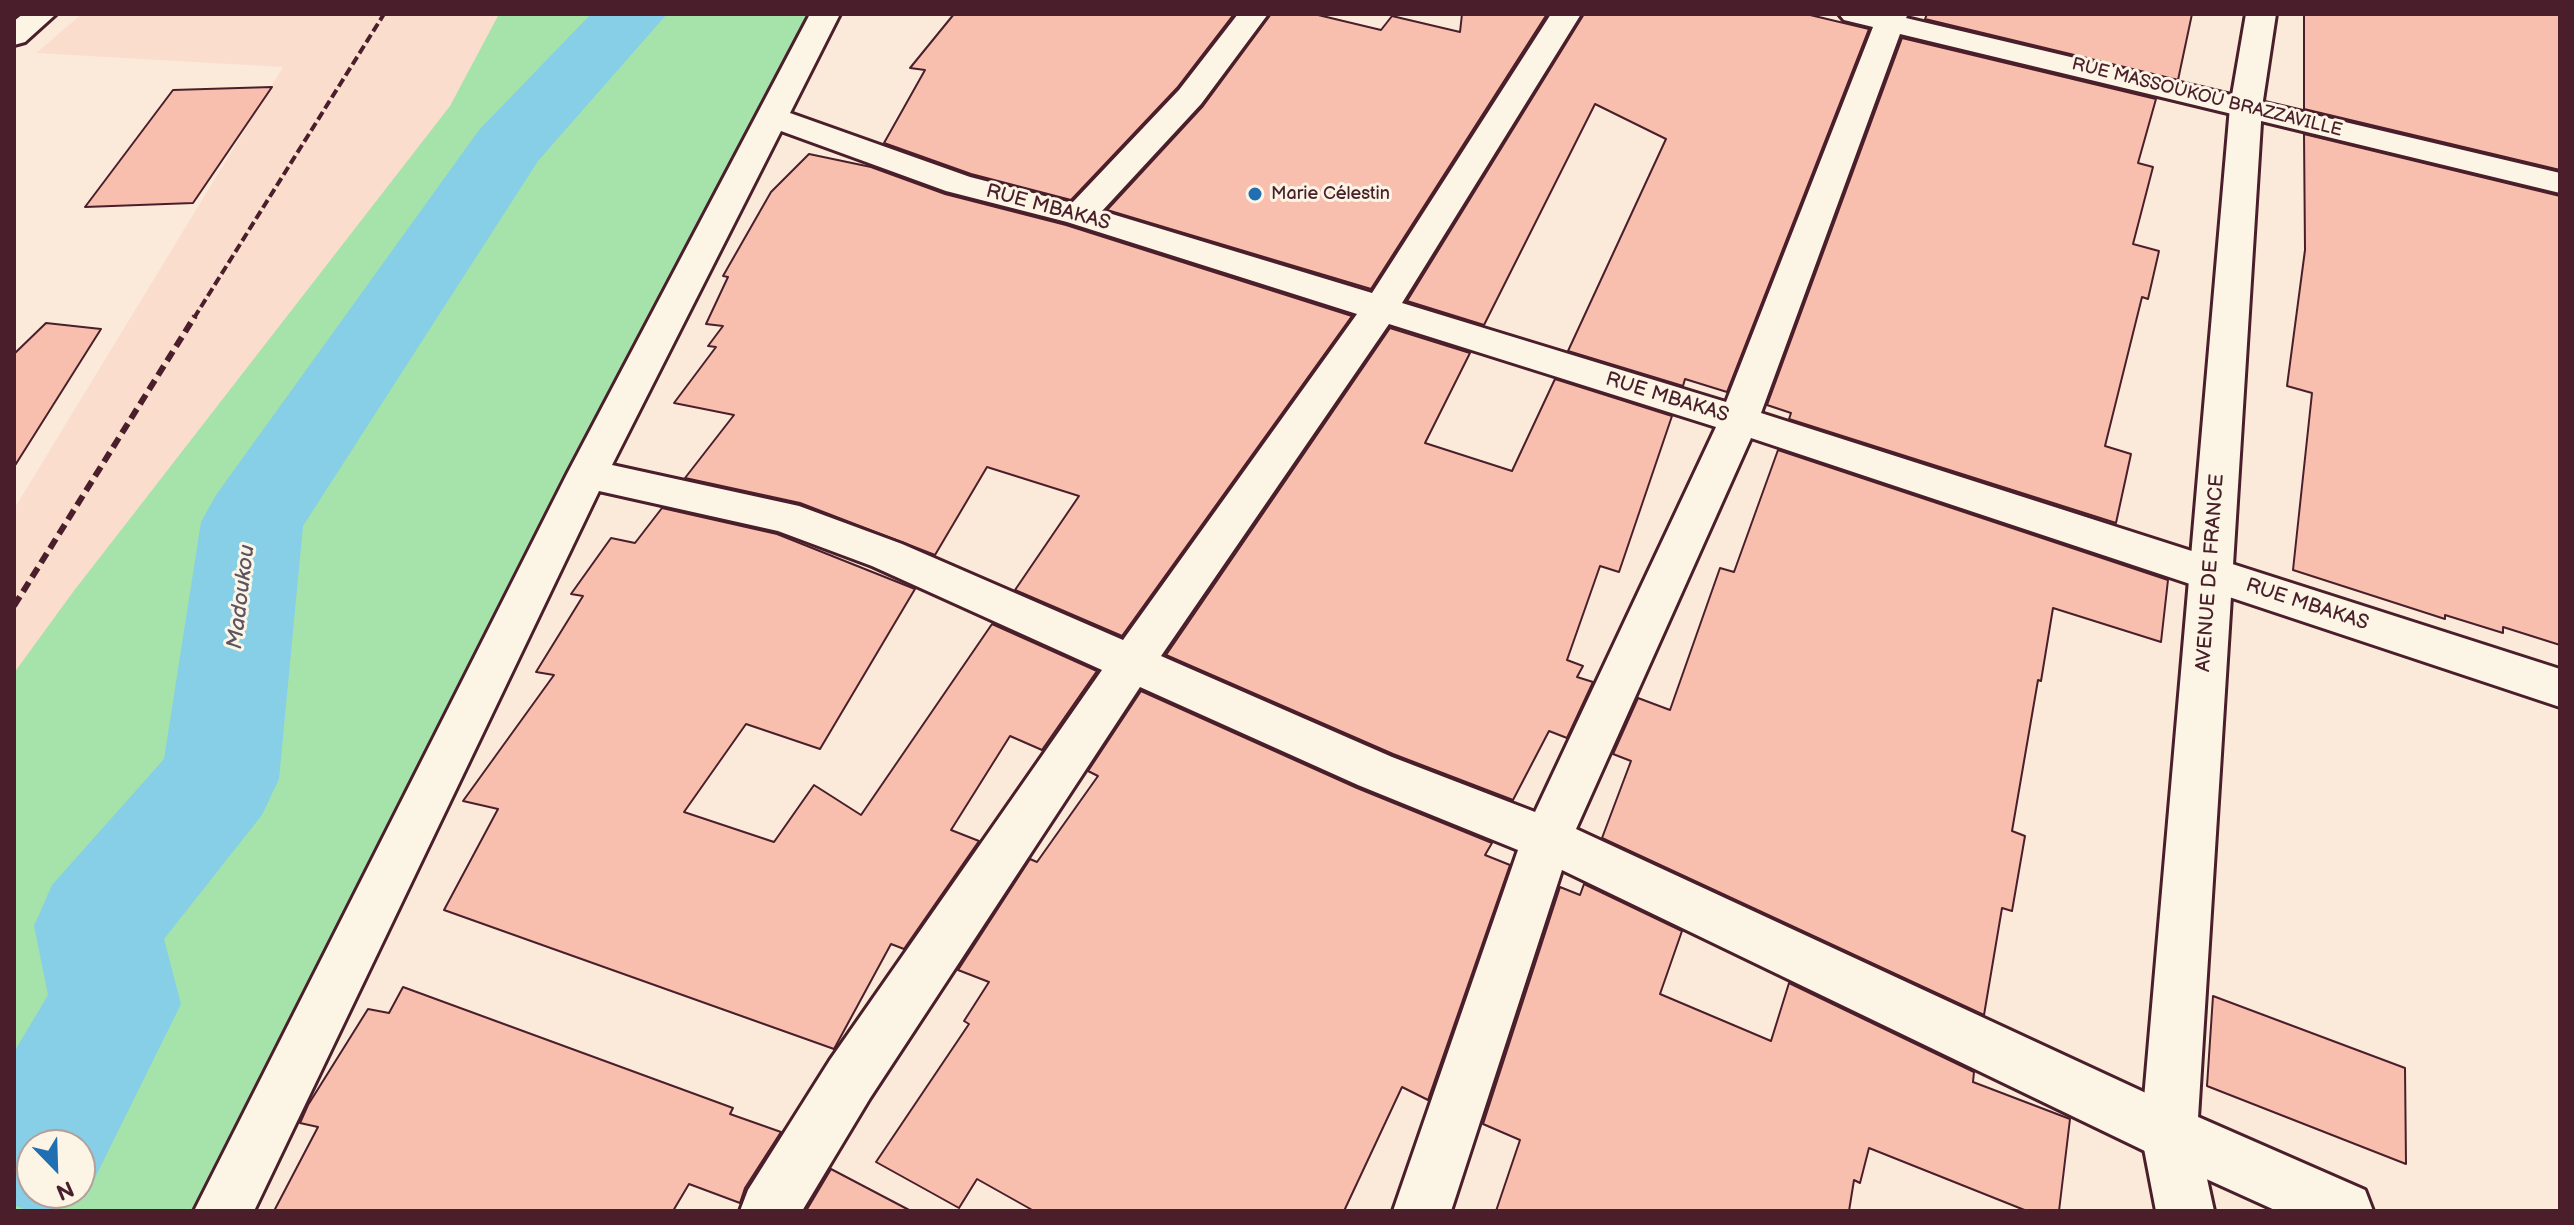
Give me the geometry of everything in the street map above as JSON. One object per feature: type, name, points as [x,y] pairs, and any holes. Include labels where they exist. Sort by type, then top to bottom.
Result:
[{"type":"street","points":[[14,36],[41,14]]},
{"type":"street","points":[[223,1211],[587,474],[825,14]]},
{"type":"street","points":[[1079,215],[1190,97],[1253,14]]},
{"type":"street","points":[[769,1211],[850,1079],[1132,663],[1380,309],[1566,14]]},
{"type":"street","name":"AVENUE DE FRANCE","points":[[2169,1133],[2246,107],[2261,14]]},
{"type":"street","points":[[1422,1211],[1547,839],[1739,420],[1879,17]]},
{"type":"street","name":"RUE MASSOUKOU BRAZZAVILLE","points":[[1879,17],[2560,183]]},
{"type":"street","name":"RUE MBAKAS","points":[[772,117],[958,184],[1079,215],[1739,420],[2560,688]]},
{"type":"street","points":[[587,474],[784,517],[887,555],[1375,771],[1547,839],[2169,1133],[2344,1211]]},
{"type":"street","points":[[2158,1211],[2169,1133]]},
{"type":"street","points":[[2169,1133],[2185,1211]]},
{"type":"shaded area","points":[[82,14],[535,14],[14,767],[14,509],[283,67],[36,53]]},
{"type":"green space","points":[[499,14],[825,14],[220,1211],[14,1211],[14,673],[73,592],[450,106]]},
{"type":"building","points":[[954,14],[1234,14],[1177,88],[1071,200],[971,174],[884,143],[925,70],[910,68]]},
{"type":"building","points":[[1271,14],[1314,14],[1381,30],[1392,16],[1460,32],[1462,14],[1547,14],[1371,289],[1107,210],[1203,106]]},
{"type":"building","points":[[1584,14],[1806,14],[1869,29],[1727,392],[1685,379],[1683,386],[1568,351],[1666,139],[1595,104],[1484,325],[1407,301]]},
{"type":"building","points":[[1927,14],[2192,14],[2178,80],[1925,19]]},
{"type":"building","points":[[2304,14],[2560,14],[2560,170],[2304,109]]},
{"type":"building","points":[[1902,38],[2156,99],[2138,163],[2153,167],[2133,244],[2159,251],[2148,299],[2142,297],[2105,446],[2131,454],[2116,523],[1789,419],[1791,413],[1767,405]]},
{"type":"building","points":[[272,87],[193,203],[85,207],[173,90]]},
{"type":"building","points":[[2304,134],[2560,196],[2560,645],[2503,627],[2503,633],[2445,615],[2445,619],[2293,570],[2312,393],[2287,386],[2305,250]]},
{"type":"building","points":[[809,154],[871,167],[945,194],[1066,225],[1352,316],[1122,636],[1015,590],[1079,496],[987,467],[935,555],[800,503],[685,478],[734,415],[674,403],[716,347],[708,346],[723,326],[706,324],[728,277],[723,276],[771,192]]},
{"type":"building","points":[[46,323],[101,329],[14,467],[14,354]]},
{"type":"building","points":[[1390,328],[1470,353],[1425,443],[1512,471],[1555,379],[1672,416],[1619,572],[1600,566],[1567,660],[1583,666],[1577,677],[1593,682],[1567,738],[1549,731],[1513,800],[1393,754],[1166,655]]},
{"type":"building","points":[[1778,450],[2168,580],[2161,642],[2053,608],[2012,831],[2025,836],[2012,911],[2002,908],[1984,1015],[1602,838],[1631,761],[1613,754],[1638,698],[1670,710],[1720,568],[1734,572]]},
{"type":"building","points":[[662,508],[777,534],[915,589],[820,749],[746,724],[684,812],[774,842],[814,785],[861,815],[992,624],[1097,671],[1042,750],[1010,736],[951,830],[979,841],[904,949],[891,944],[834,1049],[444,910],[498,809],[463,801],[554,675],[536,672],[583,596],[571,594],[611,538],[635,543]]},
{"type":"building","points":[[1141,691],[1357,788],[1492,843],[1485,855],[1510,865],[1428,1100],[1402,1087],[1344,1211],[1034,1211],[977,1179],[959,1208],[876,1162],[969,1024],[964,1021],[989,982],[958,970],[1030,859],[1037,862],[1098,776],[1088,771]]},
{"type":"building","points":[[1584,884],[1682,931],[1660,994],[1771,1041],[1789,983],[1974,1072],[1973,1082],[2070,1119],[2059,1211],[2027,1211],[1869,1148],[1860,1183],[1854,1180],[1849,1211],[1496,1211],[1520,1140],[1483,1124],[1560,887],[1580,895]]},
{"type":"building","points":[[403,987],[733,1108],[730,1114],[781,1132],[745,1188],[740,1203],[689,1184],[673,1211],[274,1211],[318,1127],[300,1123],[308,1105],[368,1009],[389,1013]]},
{"type":"building","points":[[2213,996],[2405,1068],[2406,1164],[2207,1086]]},
{"type":"building","points":[[831,1169],[911,1211],[806,1211]]},
{"type":"waterway","name":"Madoukou","points":[[47,1129],[115,1004],[97,926],[220,779],[252,522],[507,147],[631,14]]},
{"type":"railway","points":[[194,318],[384,14]]},
{"type":"railway","points":[[14,606],[195,316]]},
{"type":"place","name":"Marie Célestin","points":[[1255,194]]}]
